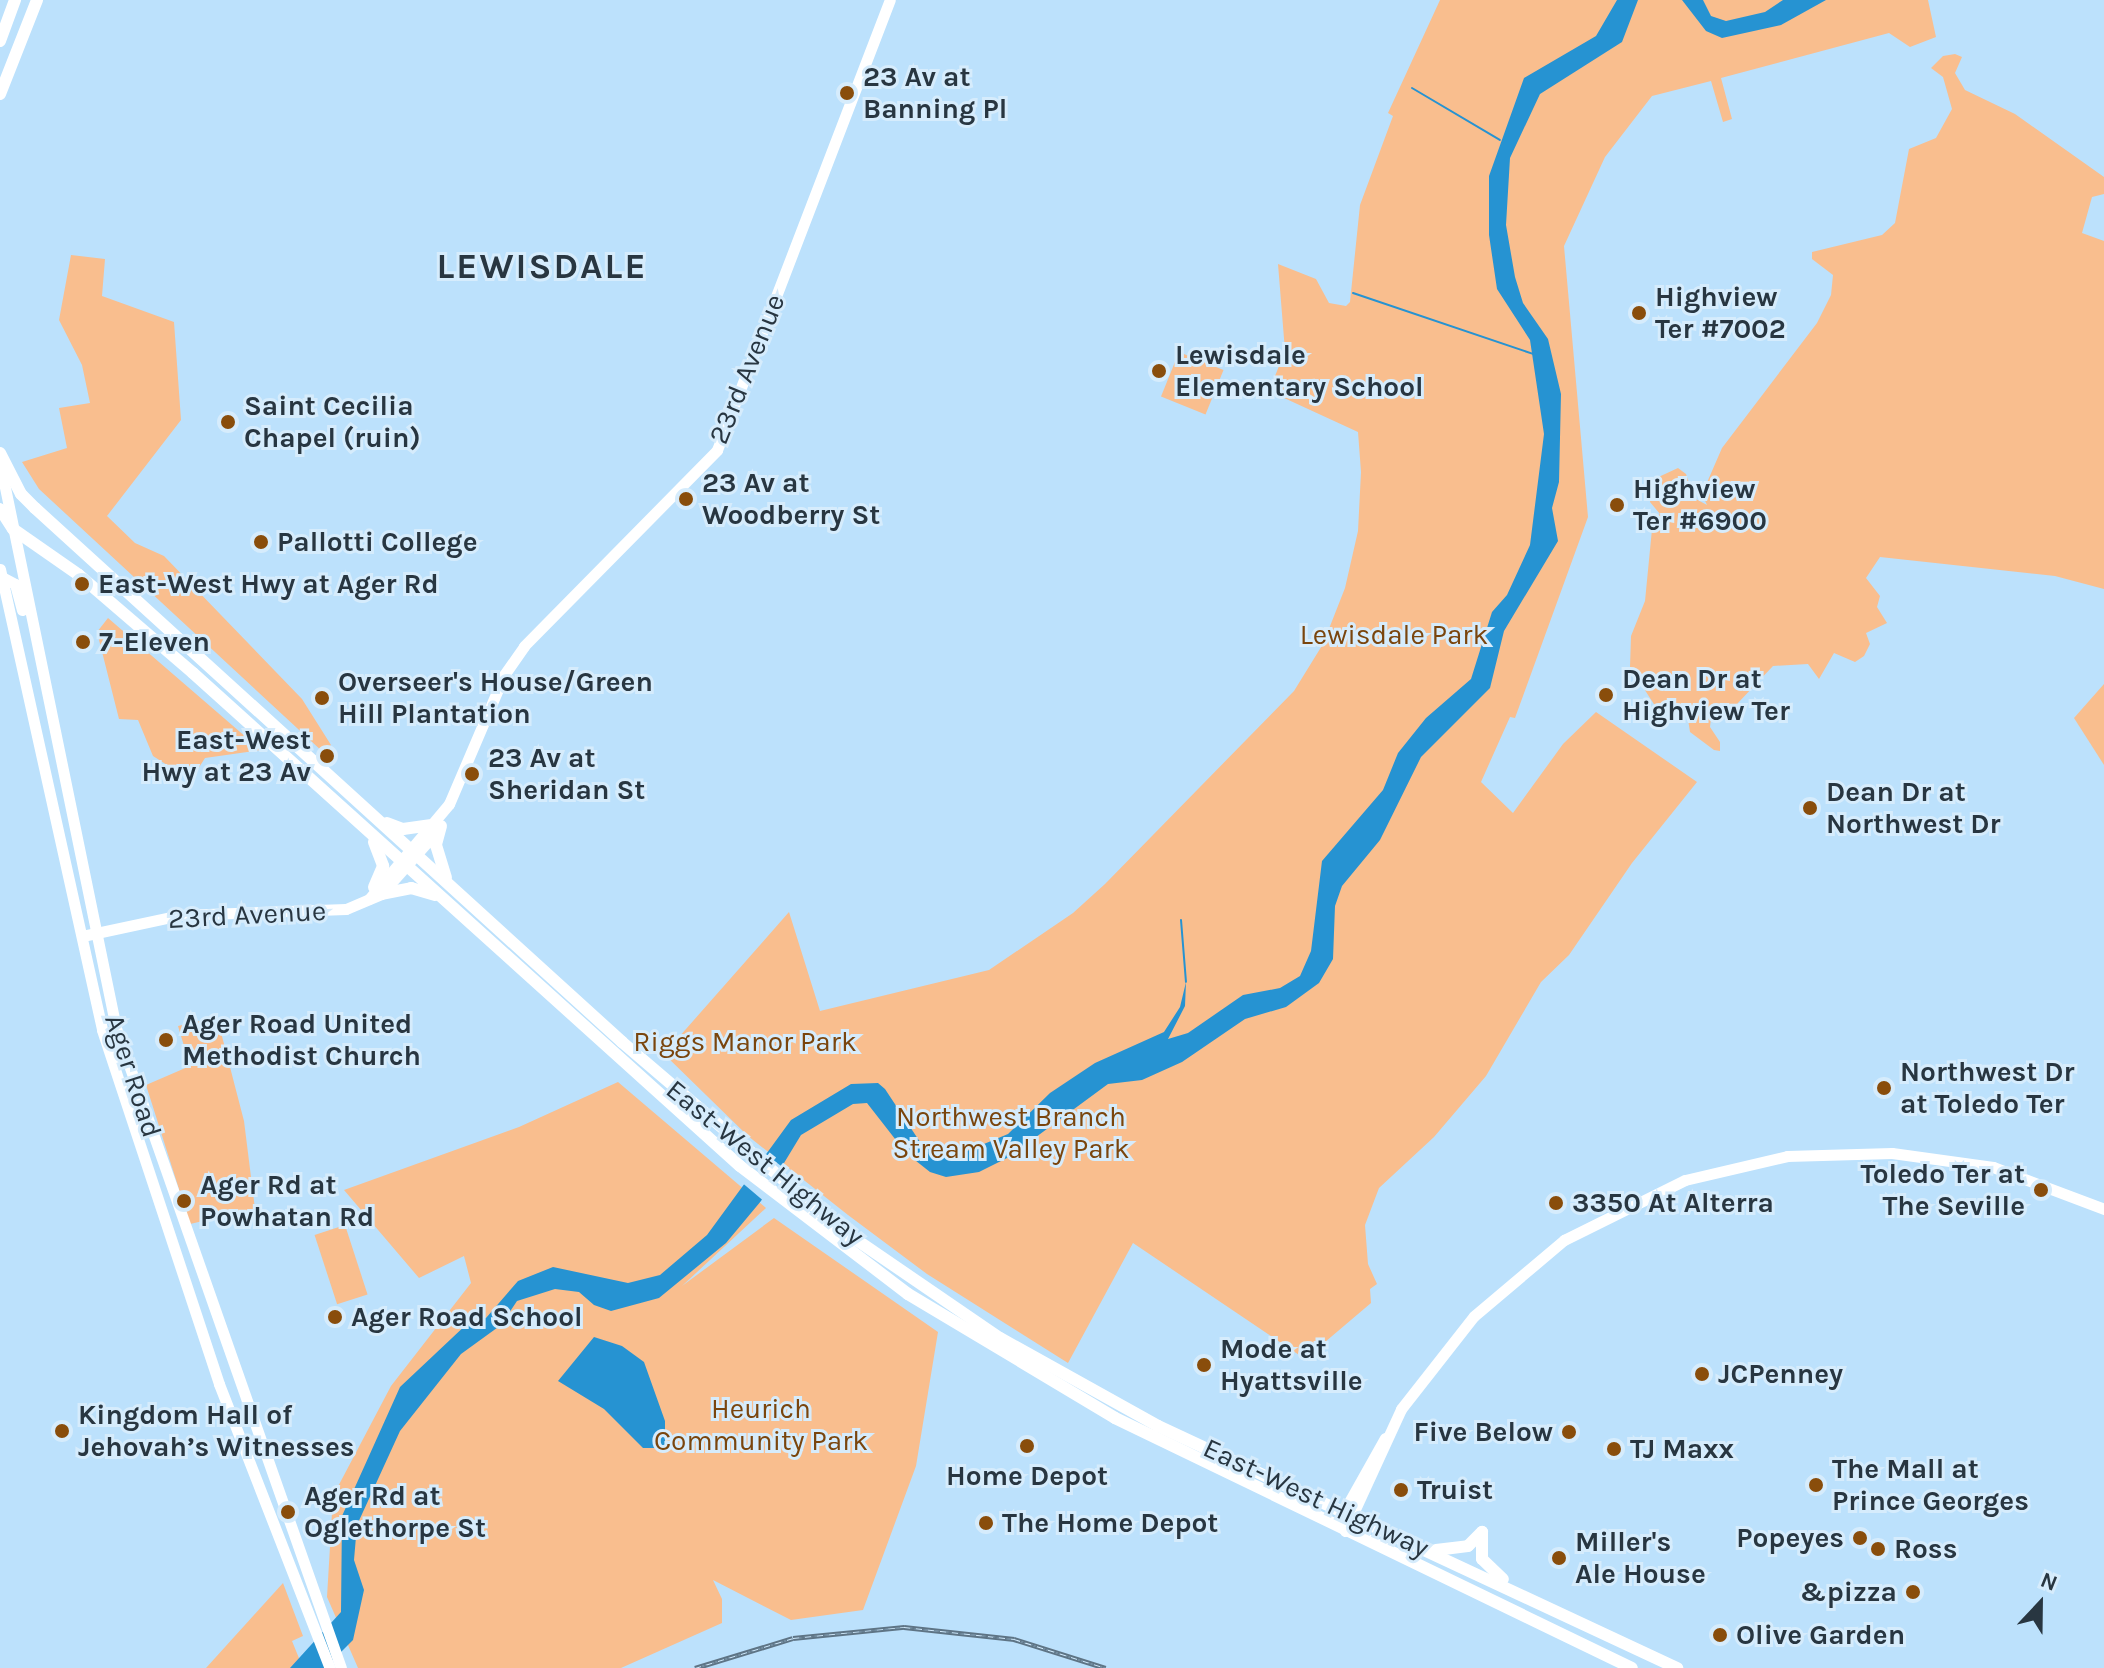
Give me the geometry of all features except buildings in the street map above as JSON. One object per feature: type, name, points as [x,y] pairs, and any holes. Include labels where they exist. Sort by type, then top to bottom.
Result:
[{"type":"main road","points":[[0,41],[15,0]]},
{"type":"main road","points":[[0,94],[37,0]]},
{"type":"main road","name":"23rd Avenue","points":[[78,938],[193,914],[325,913],[375,894],[414,852],[447,807],[517,655],[717,450],[890,0]]},
{"type":"main road","name":"East-West Highway","points":[[0,453],[35,508],[749,1155],[902,1274],[1044,1365],[1158,1426],[1426,1548],[1677,1668]]},
{"type":"main road","name":"Ager Road","points":[[0,463],[93,934],[116,1028],[318,1621],[330,1668]]},
{"type":"main road","name":"East-West Highway","points":[[0,509],[13,529],[116,605],[740,1166],[908,1294],[1042,1377],[1340,1529],[1632,1668]]},
{"type":"main road","points":[[1,573],[15,584],[29,622]]},
{"type":"main road","name":"Ager Road","points":[[1,573],[78,938],[107,1044],[219,1384],[318,1621],[341,1668]]},
{"type":"main road","points":[[378,819],[403,829],[435,826],[438,861],[449,884]]},
{"type":"main road","points":[[365,829],[383,866],[375,894],[411,888],[442,898]]},
{"type":"main road","points":[[1340,1529],[1385,1438],[1440,1353],[1501,1289],[1582,1229],[1685,1180],[1787,1156],[1892,1153],[1993,1167],[2104,1209]]},
{"type":"main road","points":[[1426,1548],[1456,1550],[1482,1532],[1480,1550],[1488,1568],[1534,1600]]},
{"type":"green space","name":"Northwest Branch Stream Valley Park","points":[[1440,0],[1928,0],[1936,37],[1910,47],[1889,33],[1721,78],[1732,119],[1723,122],[1711,81],[1652,96],[1605,157],[1564,246],[1588,517],[1515,718],[1510,717],[1481,782],[1513,813],[1563,744],[1596,712],[1697,782],[1632,863],[1569,955],[1541,982],[1486,1076],[1434,1137],[1379,1188],[1365,1225],[1368,1264],[1377,1284],[1370,1289],[1371,1303],[1305,1359],[1133,1243],[1068,1363],[927,1274],[848,1215],[748,1136],[664,1054],[789,912],[820,1011],[989,970],[1073,913],[1105,884],[1294,691],[1323,644],[1345,588],[1358,531],[1361,472],[1358,432],[1269,391],[1285,351],[1278,264],[1316,279],[1329,303],[1346,306],[1350,302],[1360,205],[1393,116],[1388,113]]},
{"type":"green space","points":[[1955,54],[1962,57],[1955,73],[1965,90],[2015,114],[2104,177],[2104,194],[2092,197],[2082,233],[2104,241],[2104,589],[2055,576],[1880,557],[1866,578],[1880,596],[1877,607],[1887,623],[1866,633],[1870,644],[1864,656],[1855,662],[1834,653],[1819,679],[1808,664],[1773,666],[1737,704],[1712,710],[1710,727],[1720,742],[1720,751],[1714,750],[1690,732],[1687,713],[1659,712],[1630,667],[1631,636],[1645,601],[1653,519],[1660,514],[1650,502],[1652,480],[1678,468],[1686,474],[1694,498],[1707,505],[1702,494],[1722,448],[1817,323],[1831,295],[1833,275],[1812,259],[1812,252],[1882,235],[1895,223],[1909,149],[1936,138],[1952,109],[1943,77],[1931,68],[1943,56]]},
{"type":"green space","points":[[71,255],[105,259],[102,296],[174,322],[181,420],[107,516],[135,543],[164,556],[302,699],[331,745],[324,753],[39,489],[22,462],[67,448],[59,408],[90,403],[82,365],[59,320]]},
{"type":"green space","points":[[1179,352],[1224,370],[1206,414],[1161,397]]},
{"type":"green space","points":[[108,618],[261,750],[205,758],[198,769],[167,765],[153,756],[138,720],[119,719],[97,632]]},
{"type":"green space","points":[[2104,684],[2104,765],[2074,718]]},
{"type":"green space","points":[[217,1017],[244,1121],[255,1209],[190,1224],[146,1085],[190,1066],[178,1026]]},
{"type":"green space","name":"Heurich Community Park","points":[[618,1082],[766,1208],[682,1286],[774,1218],[938,1332],[916,1466],[863,1610],[791,1620],[713,1580],[722,1599],[722,1623],[621,1668],[358,1668],[327,1597],[333,1496],[391,1386],[471,1283],[464,1256],[419,1278],[344,1190],[519,1127]]},
{"type":"green space","points":[[345,1225],[368,1294],[337,1304],[315,1235]]},
{"type":"green space","points":[[283,1583],[303,1636],[292,1641],[303,1668],[206,1668]]},
{"type":"water","points":[[1617,0],[1638,0],[1622,42],[1540,94],[1510,158],[1506,225],[1515,277],[1523,303],[1548,339],[1561,394],[1559,482],[1552,508],[1558,541],[1504,631],[1490,688],[1421,757],[1380,840],[1342,886],[1335,906],[1333,959],[1319,983],[1286,1007],[1245,1019],[1182,1062],[1142,1080],[1108,1084],[1009,1157],[979,1172],[946,1177],[930,1172],[906,1153],[867,1103],[853,1104],[801,1135],[761,1201],[726,1243],[659,1298],[611,1311],[594,1305],[579,1292],[555,1289],[517,1301],[501,1325],[461,1354],[400,1431],[357,1525],[354,1560],[364,1590],[353,1640],[325,1668],[290,1668],[341,1612],[342,1516],[400,1387],[469,1322],[486,1318],[518,1281],[553,1267],[628,1283],[660,1275],[707,1235],[791,1120],[851,1084],[878,1083],[885,1089],[922,1145],[950,1155],[967,1151],[1008,1134],[1050,1093],[1095,1063],[1164,1032],[1180,1007],[1186,982],[1185,1006],[1168,1039],[1188,1033],[1243,995],[1280,988],[1300,976],[1311,951],[1322,861],[1383,790],[1398,753],[1426,718],[1471,679],[1492,612],[1507,595],[1530,545],[1544,434],[1530,340],[1497,289],[1489,235],[1489,176],[1524,78],[1596,36]]},
{"type":"water","points":[[1682,0],[1703,0],[1711,16],[1726,21],[1765,12],[1783,0],[1826,0],[1781,25],[1722,38],[1706,31]]},
{"type":"water","points":[[594,1337],[622,1346],[644,1362],[665,1421],[665,1448],[643,1448],[604,1409],[558,1381]]},
{"type":"pier","points":[[763,1152],[785,1169],[765,1202],[740,1181]]},
{"type":"waterway","points":[[1412,88],[1500,140]]},
{"type":"waterway","points":[[1353,293],[1533,354]]},
{"type":"waterway","points":[[1181,920],[1186,982]]},
{"type":"railway","points":[[695,1668],[793,1638],[904,1627],[1014,1639],[1106,1668]]},
{"type":"place","name":"23 Av at Banning Pl","points":[[847,93]]},
{"type":"place","name":"Highview Ter #7002","points":[[1639,313]]},
{"type":"place","name":"Lewisdale Elementary School","points":[[1159,371]]},
{"type":"place","name":"Saint Cecilia Chapel (ruin)","points":[[228,422]]},
{"type":"place","name":"23 Av at Woodberry St","points":[[686,499]]},
{"type":"place","name":"Highview Ter #6900","points":[[1617,505]]},
{"type":"place","name":"Pallotti College","points":[[261,542]]},
{"type":"place","name":"East-West Hwy at Ager Rd","points":[[82,584]]},
{"type":"place","name":"7-Eleven","points":[[83,642]]},
{"type":"place","name":"Dean Dr at Highview Ter","points":[[1606,695]]},
{"type":"place","name":"Overseer's House/Green Hill Plantation","points":[[322,698]]},
{"type":"place","name":"East-West Hwy at 23 Av","points":[[327,756]]},
{"type":"place","name":"23 Av at Sheridan St","points":[[472,774]]},
{"type":"place","name":"Dean Dr at Northwest Dr","points":[[1810,808]]},
{"type":"place","name":"Ager Road United Methodist Church","points":[[166,1040]]},
{"type":"place","name":"Northwest Dr at Toledo Ter","points":[[1884,1088]]},
{"type":"place","name":"Toledo Ter at The Seville","points":[[2041,1190]]},
{"type":"place","name":"Ager Rd at Powhatan Rd","points":[[184,1201]]},
{"type":"place","name":"3350 At Alterra","points":[[1556,1203]]},
{"type":"place","name":"Ager Road School","points":[[335,1317]]},
{"type":"place","name":"Mode at Hyattsville","points":[[1204,1365]]},
{"type":"place","name":"JCPenney","points":[[1702,1374]]},
{"type":"place","name":"Kingdom Hall of Jehovah’s Witnesses","points":[[62,1431]]},
{"type":"place","name":"Five Below","points":[[1569,1432]]},
{"type":"place","name":"Home Depot","points":[[1027,1446]]},
{"type":"place","name":"TJ Maxx","points":[[1614,1449]]},
{"type":"place","name":"The Mall at Prince Georges","points":[[1816,1485]]},
{"type":"place","name":"Truist","points":[[1401,1490]]},
{"type":"place","name":"Ager Rd at Oglethorpe St","points":[[288,1512]]},
{"type":"place","name":"The Home Depot","points":[[986,1523]]},
{"type":"place","name":"Popeyes","points":[[1860,1538]]},
{"type":"place","name":"Ross","points":[[1878,1549]]},
{"type":"place","name":"Miller's Ale House","points":[[1559,1558]]},
{"type":"place","name":"&pizza","points":[[1913,1592]]},
{"type":"place","name":"Olive Garden","points":[[1720,1635]]},
{"type":"district","name":"LEWISDALE","points":[[542,267]]},
{"type":"park label","name":"Lewisdale Park","points":[[1394,635]]},
{"type":"park label","name":"Riggs Manor Park","points":[[745,1042]]}]
